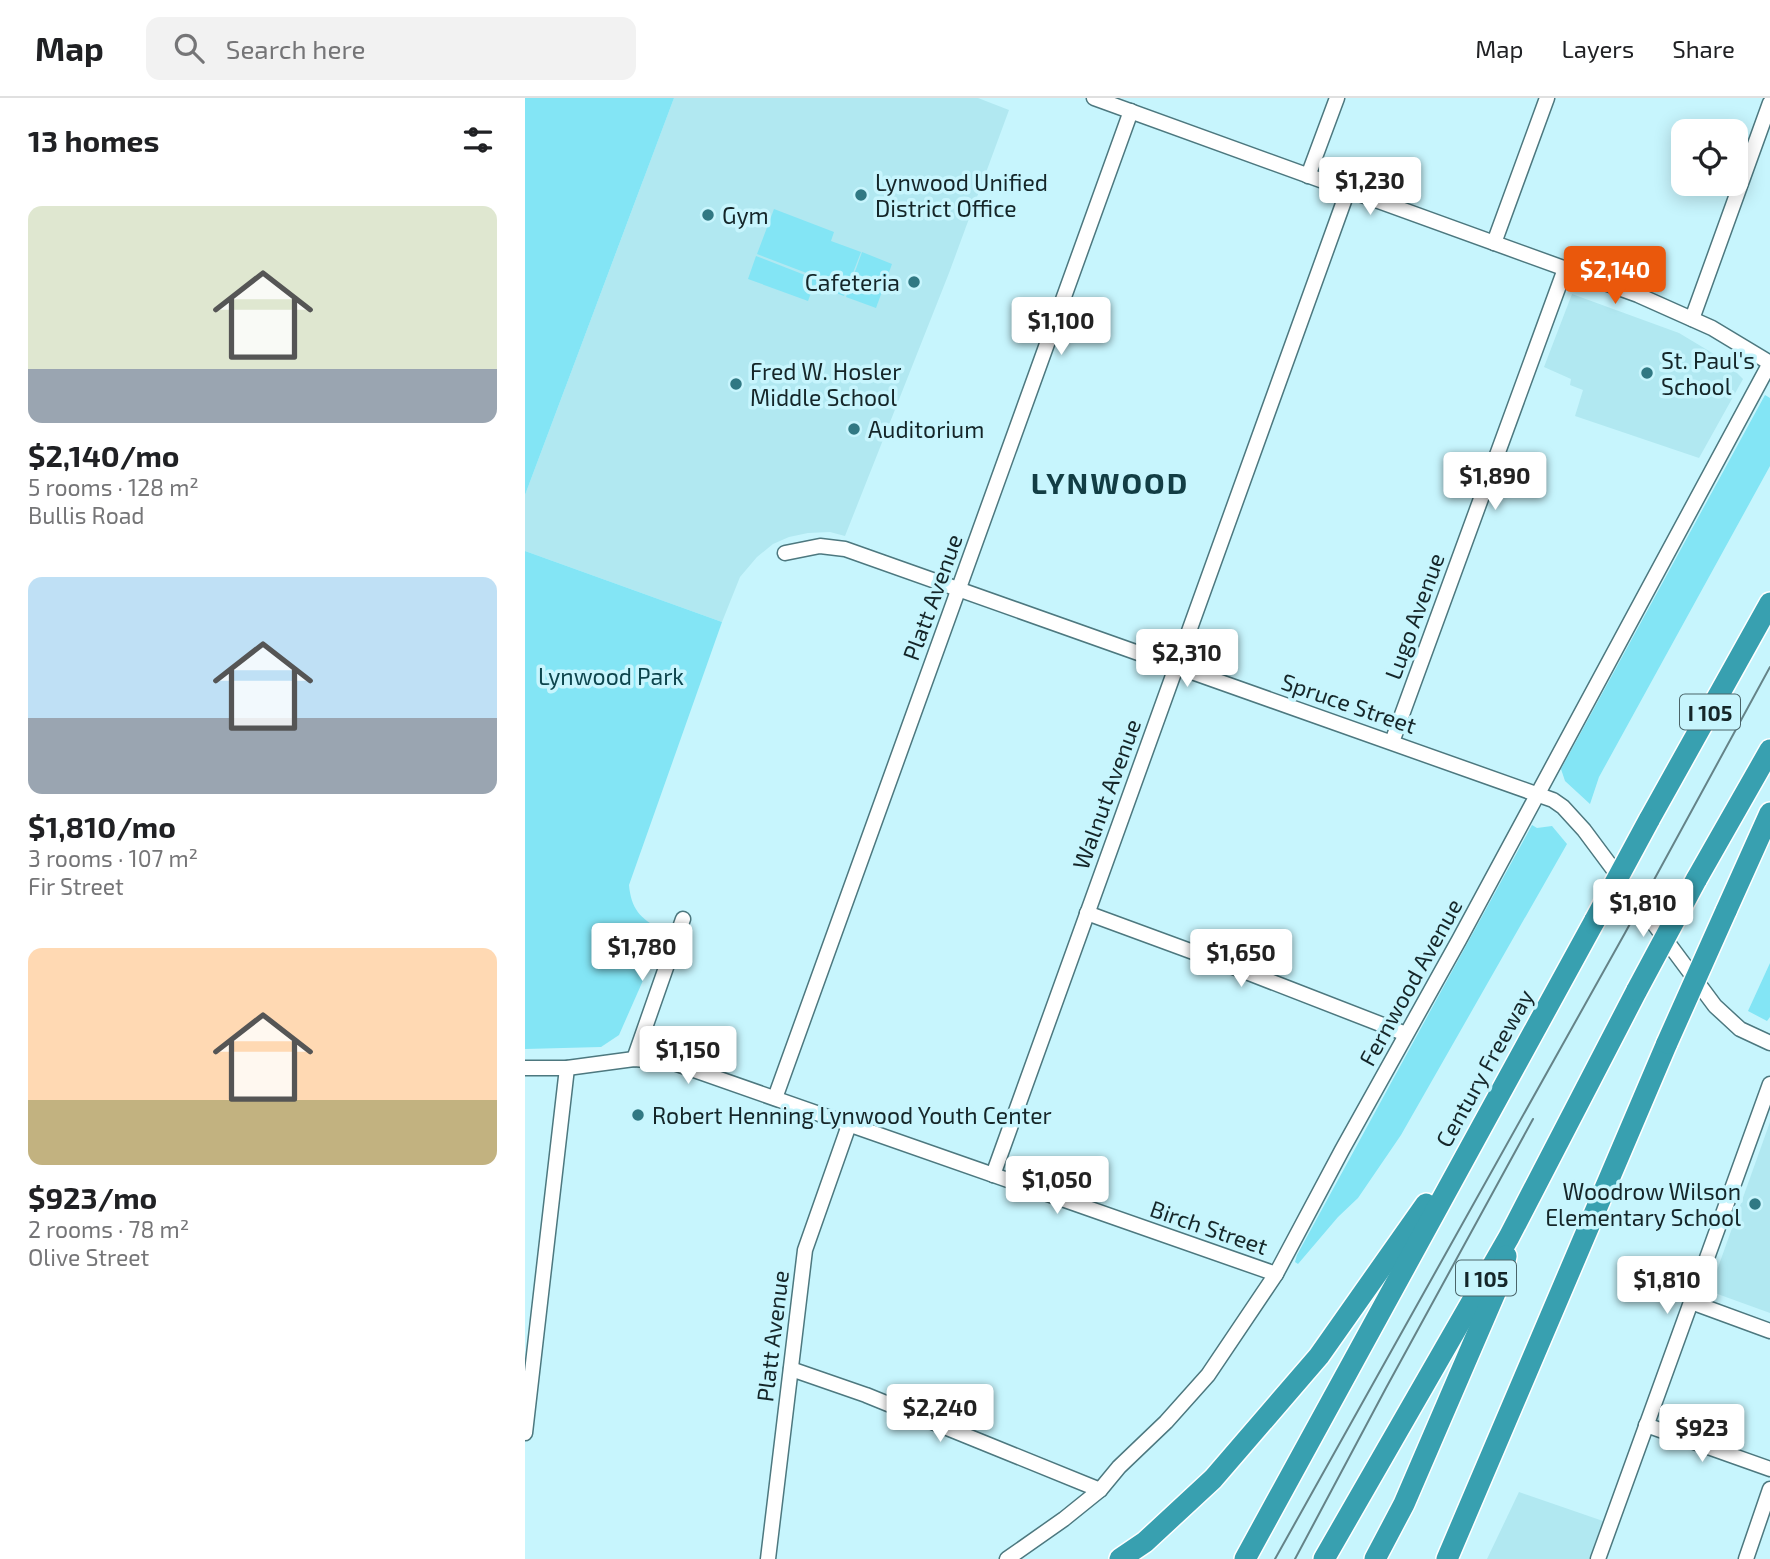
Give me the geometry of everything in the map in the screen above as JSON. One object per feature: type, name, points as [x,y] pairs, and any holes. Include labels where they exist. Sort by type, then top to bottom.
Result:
[{"type":"highway","name":"Century Freeway","points":[[1245,1559],[1770,603]]},
{"type":"highway","name":"I 105","points":[[1324,1559],[1509,1237],[1637,990],[1770,750]]},
{"type":"highway","points":[[1447,1559],[1668,1043],[1770,813]]},
{"type":"highway","points":[[1120,1559],[1145,1542],[1213,1479],[1319,1356],[1485,1120]]},
{"type":"highway","points":[[1374,1559],[1404,1504],[1501,1279],[1509,1237]]},
{"type":"street","points":[[1094,98],[1111,101],[1131,111],[1638,295],[1692,318],[1770,363]]},
{"type":"street","points":[[1308,176],[1337,98]]},
{"type":"street","points":[[1495,243],[1547,98]]},
{"type":"street","points":[[1692,318],[1770,103]]},
{"type":"street","name":"Platt Avenue","points":[[775,1098],[1131,111]]},
{"type":"street","name":"Walnut Avenue","points":[[993,1175],[1348,190]]},
{"type":"street","name":"Lugo Avenue","points":[[1392,742],[1565,269]]},
{"type":"street","name":"Fernwood Avenue","points":[[1007,1559],[1100,1490],[1119,1467],[1166,1422],[1208,1375],[1276,1274],[1539,794],[1770,363]]},
{"type":"street","name":"Spruce Street","points":[[785,553],[813,547],[839,547],[1553,800],[1571,815],[1720,1012],[1740,1029],[1770,1043]]},
{"type":"street","points":[[1087,913],[1406,1034]]},
{"type":"street","points":[[634,1059],[683,919]]},
{"type":"street","name":"Birch Street","points":[[525,1068],[567,1068],[634,1059],[671,1062],[1276,1274]]},
{"type":"street","points":[[525,1433],[567,1068]]},
{"type":"street","points":[[1598,1559],[1770,1084]]},
{"type":"street","name":"Platt Avenue","points":[[768,1559],[805,1250],[849,1125]]},
{"type":"street","points":[[1691,1302],[1770,1331]]},
{"type":"street","points":[[791,1369],[866,1395],[1100,1490]]},
{"type":"street","points":[[1646,1425],[1770,1469]]},
{"type":"street","points":[[1746,1559],[1770,1489]]},
{"type":"shaded area","name":"Fred W. Hosler Middle School","points":[[674,98],[978,98],[1009,110],[949,273],[845,536],[830,532],[808,533],[773,544],[757,557],[740,577],[722,622],[525,551],[525,495]]},
{"type":"shaded area","name":"St. Paul's School","points":[[1572,294],[1679,333],[1724,360],[1743,379],[1699,458],[1575,416],[1583,390],[1570,385],[1571,379],[1544,367]]},
{"type":"shaded area","name":"Woodrow Wilson Elementary School","points":[[1770,1122],[1770,1313],[1712,1292],[1711,1287]]},
{"type":"shaded area","points":[[1519,1492],[1603,1521],[1589,1559],[1487,1559]]},
{"type":"green space","points":[[525,98],[674,98],[525,495]]},
{"type":"green space","points":[[774,209],[834,232],[831,241],[861,252],[844,296],[814,285],[808,301],[748,279],[756,256],[815,279],[817,277],[757,254]]},
{"type":"green space","points":[[862,252],[892,264],[876,308],[846,297]]},
{"type":"green space","points":[[1765,395],[1770,398],[1770,466],[1599,777],[1590,804],[1565,781],[1561,769]]},
{"type":"green space","name":"Lynwood Park","points":[[525,551],[722,622],[629,885],[638,912],[661,929],[663,935],[619,1035],[601,1047],[525,1049]]},
{"type":"green space","points":[[1532,825],[1537,828],[1552,826],[1567,844],[1401,1135],[1358,1198],[1298,1264],[1295,1262],[1297,1255]]},
{"type":"green space","points":[[1770,963],[1770,1017],[1767,1021],[1748,1011]]},
{"type":"tram line","points":[[1275,1559],[1625,933],[1770,667]]},
{"type":"tram line","points":[[1295,1559],[1533,1119]]},
{"type":"place","name":"Lynwood Unified District Office","points":[[861,195]]},
{"type":"place","name":"Gym","points":[[708,215]]},
{"type":"place","name":"Cafeteria","points":[[914,282]]},
{"type":"place","name":"St. Paul's School","points":[[1647,373]]},
{"type":"place","name":"Fred W. Hosler Middle School","points":[[736,384]]},
{"type":"place","name":"Auditorium","points":[[854,429]]},
{"type":"place","name":"Robert Henning Lynwood Youth Center","points":[[638,1115]]},
{"type":"place","name":"Woodrow Wilson Elementary School","points":[[1755,1204]]},
{"type":"district","name":"LYNWOOD","points":[[1110,482]]}]
